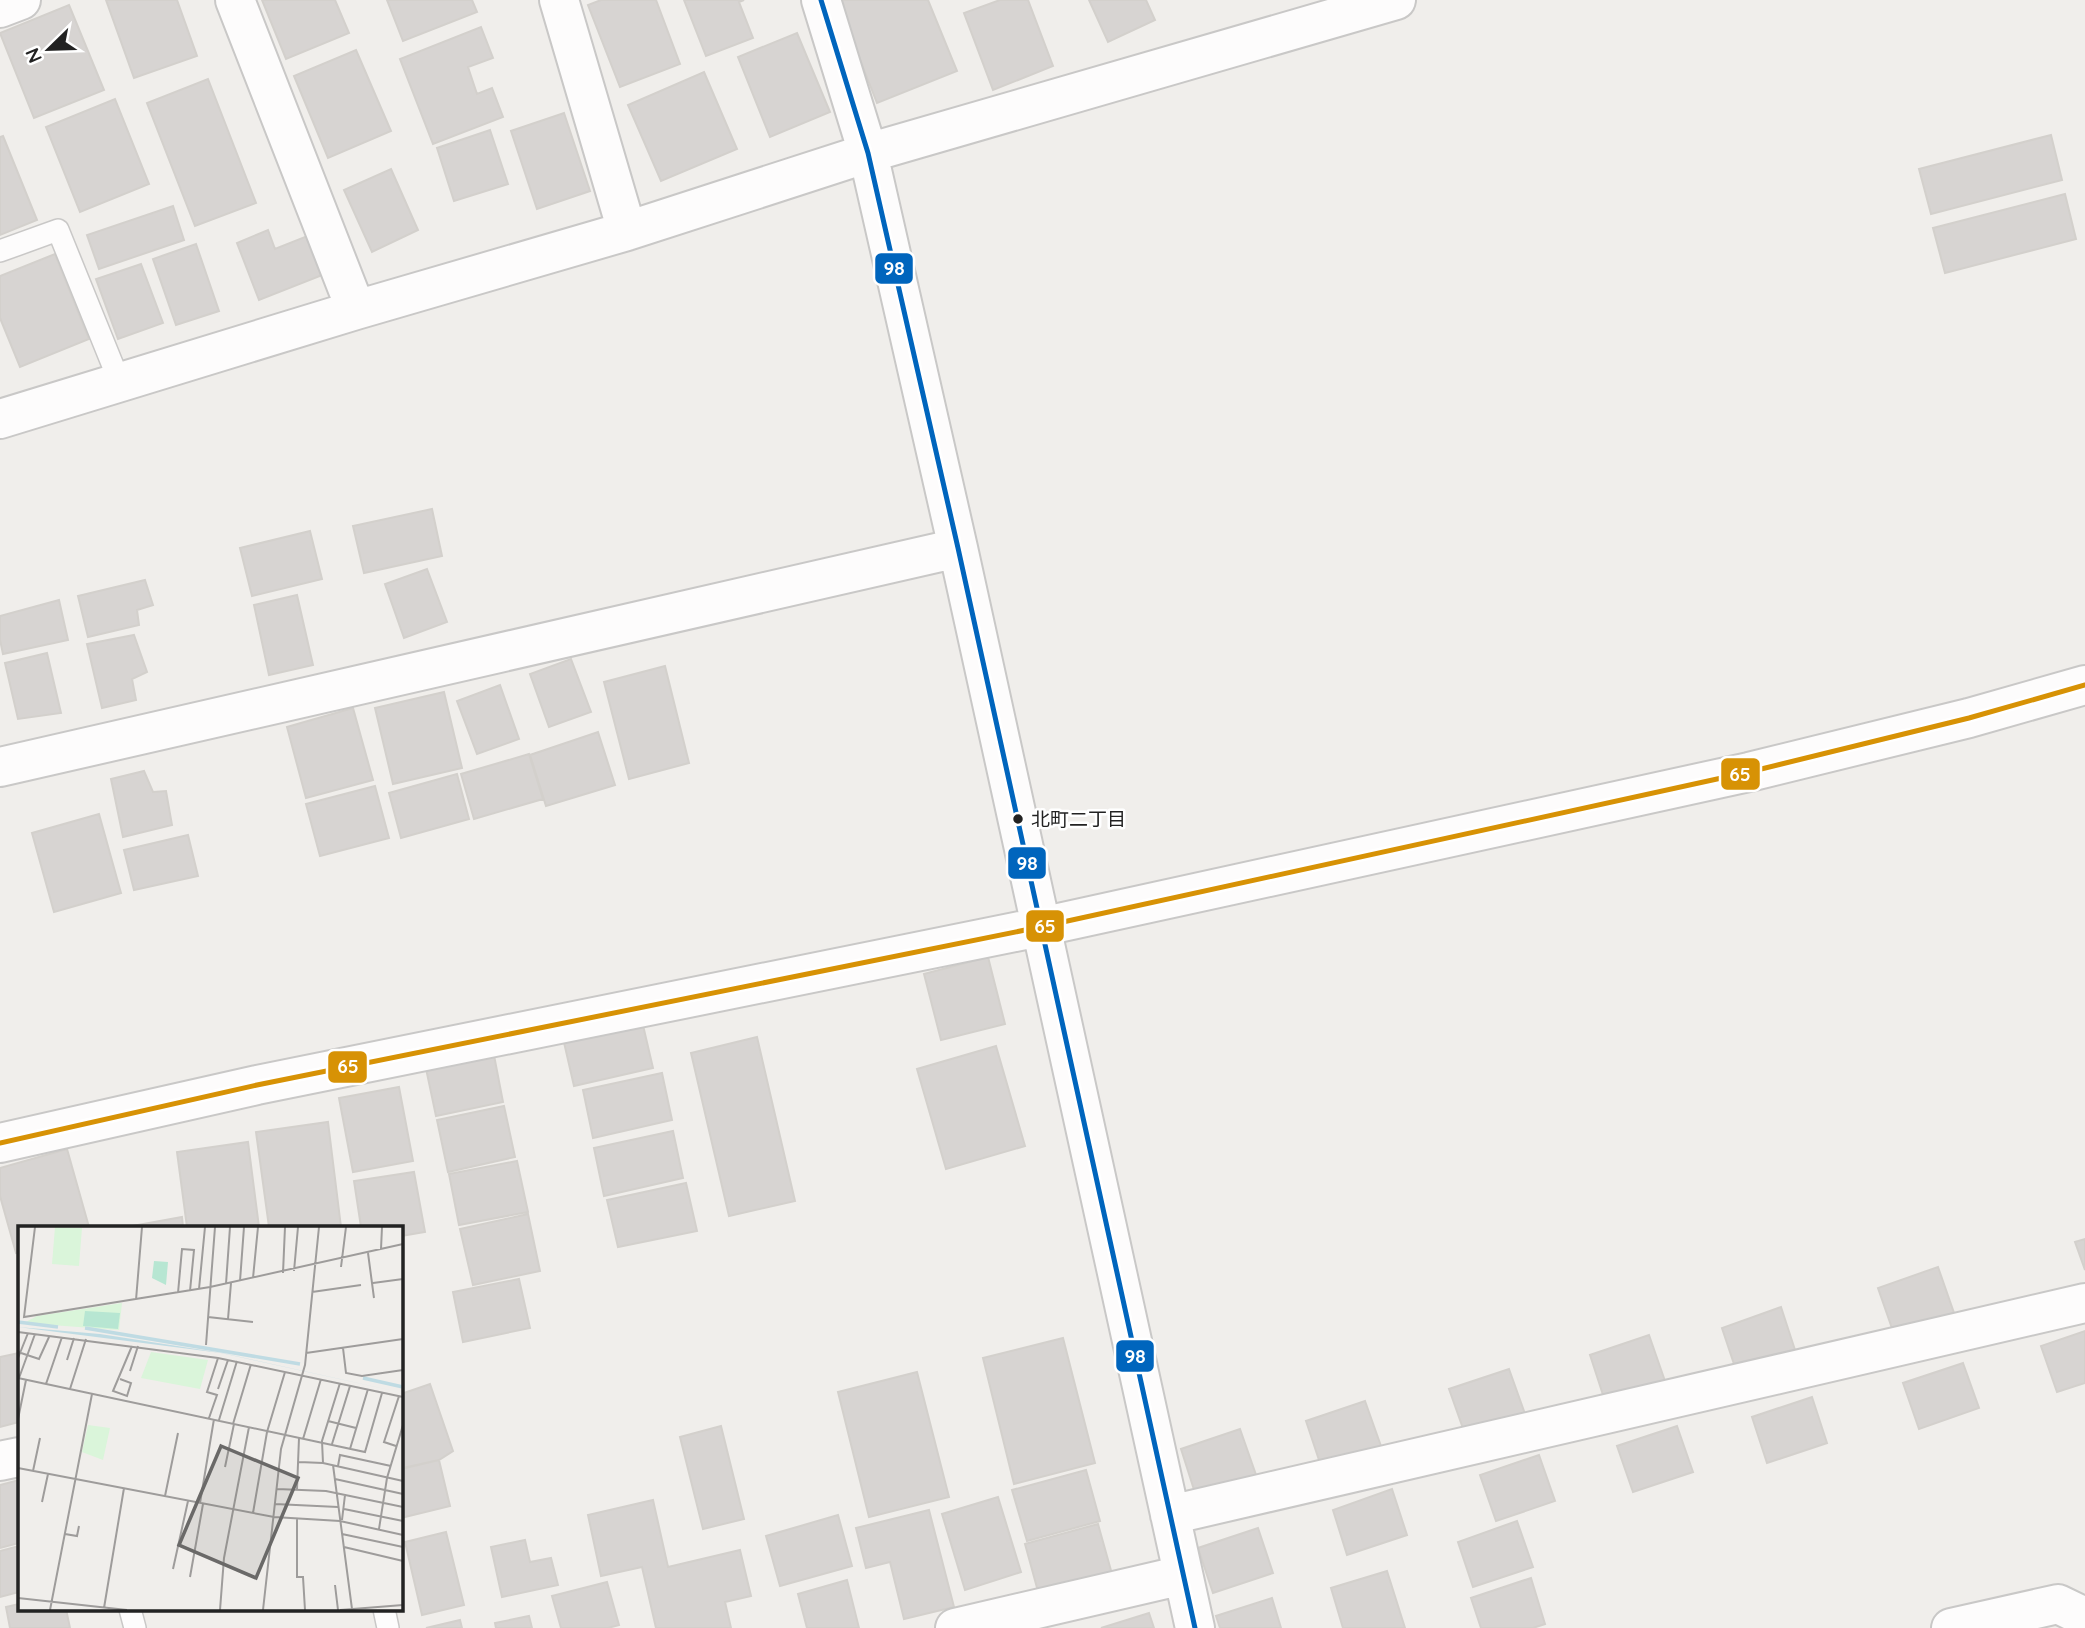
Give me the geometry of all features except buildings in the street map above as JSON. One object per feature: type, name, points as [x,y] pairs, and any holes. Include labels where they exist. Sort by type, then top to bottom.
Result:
[{"type":"street","points":[[0,8],[22,0]]},
{"type":"street","points":[[235,0],[356,310]]},
{"type":"street","points":[[559,0],[627,230]]},
{"type":"street","points":[[821,0],[868,153],[958,548],[1195,1628]]},
{"type":"street","points":[[0,419],[627,230],[868,153],[1396,0]]},
{"type":"street","points":[[0,767],[958,548]]},
{"type":"street","points":[[0,1143],[257,1085],[1040,927],[1749,772],[1969,718],[2085,685]]},
{"type":"street","points":[[1170,1515],[2085,1303]]},
{"type":"street","points":[[0,1461],[18,1457]]},
{"type":"street","points":[[955,1628],[1183,1575]]},
{"type":"street","points":[[1951,1628],[2058,1604],[2085,1616]]},
{"type":"lane","points":[[0,251],[58,230],[120,383]]},
{"type":"lane","points":[[131,1610],[135,1628]]},
{"type":"lane","points":[[384,1610],[388,1628]]},
{"type":"transit line","name":"98","points":[[821,0],[868,153],[958,548],[1195,1628]]},
{"type":"transit line","name":"65","points":[[0,1143],[257,1085],[1040,927],[1749,772],[1969,718],[2085,685]]},
{"type":"place","name":"北町二丁目","points":[[1018,819]]}]
